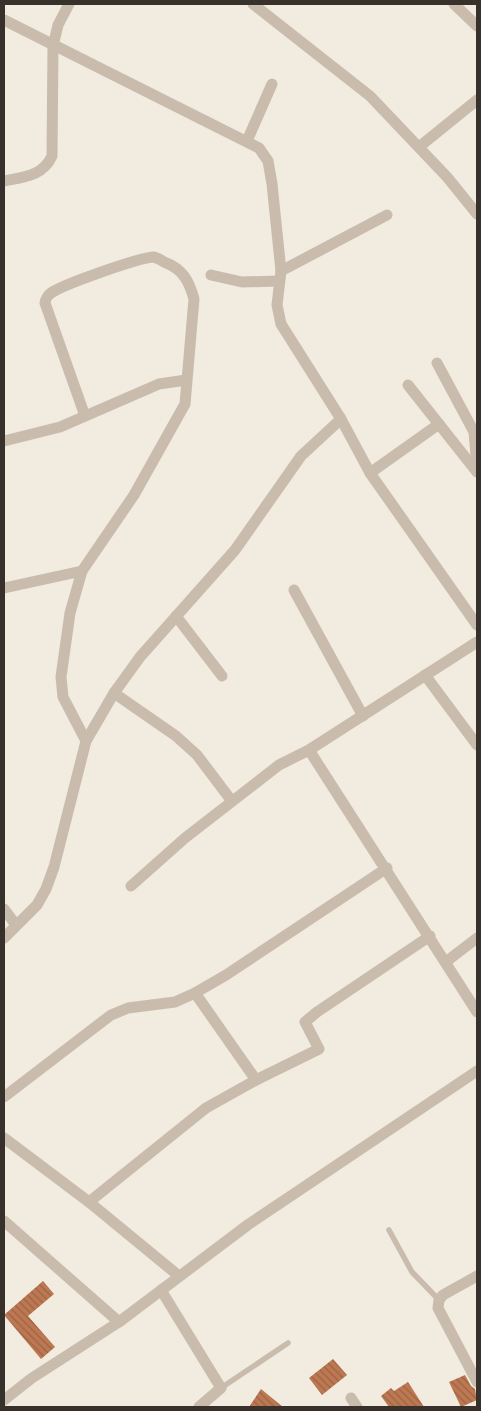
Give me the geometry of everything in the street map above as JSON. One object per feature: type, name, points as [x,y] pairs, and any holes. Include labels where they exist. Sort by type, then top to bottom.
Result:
[{"type":"street","points":[[4,181],[39,173],[48,165],[52,156],[53,46],[58,25],[69,4]]},
{"type":"street","points":[[253,4],[370,96],[448,177],[477,214]]},
{"type":"street","points":[[454,4],[477,26]]},
{"type":"street","points":[[4,20],[53,46],[120,76],[259,148],[268,161],[280,276],[277,305],[281,324],[341,419],[370,473],[477,625]]},
{"type":"street","points":[[247,141],[272,84]]},
{"type":"street","points":[[419,147],[477,100]]},
{"type":"street","points":[[211,275],[242,282],[280,276],[387,215]]},
{"type":"street","points":[[85,416],[45,303],[46,298],[52,292],[94,275],[154,257],[174,266],[190,284],[194,299],[185,404],[134,495],[82,571],[70,613],[60,677],[63,697],[86,741]]},
{"type":"street","points":[[437,364],[474,432],[477,467]]},
{"type":"street","points":[[4,441],[60,426],[159,384],[186,380]]},
{"type":"street","points":[[408,385],[477,472]]},
{"type":"street","points":[[4,938],[37,905],[49,882],[86,741],[114,693],[140,657],[235,550],[301,456],[341,419]]},
{"type":"street","points":[[370,473],[439,424]]},
{"type":"street","points":[[4,588],[82,571]]},
{"type":"street","points":[[294,590],[363,716]]},
{"type":"street","points":[[176,616],[222,676]]},
{"type":"street","points":[[131,886],[231,800],[279,765],[309,750],[477,642]]},
{"type":"street","points":[[425,675],[477,745]]},
{"type":"street","points":[[114,693],[176,736],[197,755],[231,800]]},
{"type":"street","points":[[309,750],[447,961],[477,1012]]},
{"type":"street","points":[[4,1097],[111,1015],[128,1008],[174,1002],[195,993],[226,975],[387,868]]},
{"type":"street","points":[[4,909],[16,925]]},
{"type":"street","points":[[89,1202],[206,1108],[256,1080],[319,1049],[305,1022],[430,936]]},
{"type":"street","points":[[447,961],[477,938]]},
{"type":"street","points":[[195,993],[256,1080]]},
{"type":"street","points":[[4,1400],[32,1378],[119,1322],[249,1224],[477,1071]]},
{"type":"street","points":[[4,1138],[89,1202],[179,1276]]},
{"type":"street","points":[[5,1224],[119,1322]]},
{"type":"street","points":[[477,1276],[443,1295],[439,1300],[438,1308],[477,1382]]},
{"type":"street","points":[[161,1290],[221,1388],[199,1407]]},
{"type":"lane","points":[[388,1230],[412,1272],[439,1300]]},
{"type":"lane","points":[[221,1388],[288,1343]]},
{"type":"building","points":[[43,1281],[54,1294],[28,1316],[55,1347],[41,1359],[4,1315]]},
{"type":"building","points":[[333,1359],[347,1375],[322,1395],[309,1378]]},
{"type":"building","points":[[465,1375],[471,1386],[475,1389],[477,1400],[461,1407],[449,1382]]},
{"type":"building","points":[[408,1382],[424,1407],[389,1407],[381,1396],[391,1388],[394,1391]]},
{"type":"building","points":[[261,1389],[283,1407],[249,1407]]}]
